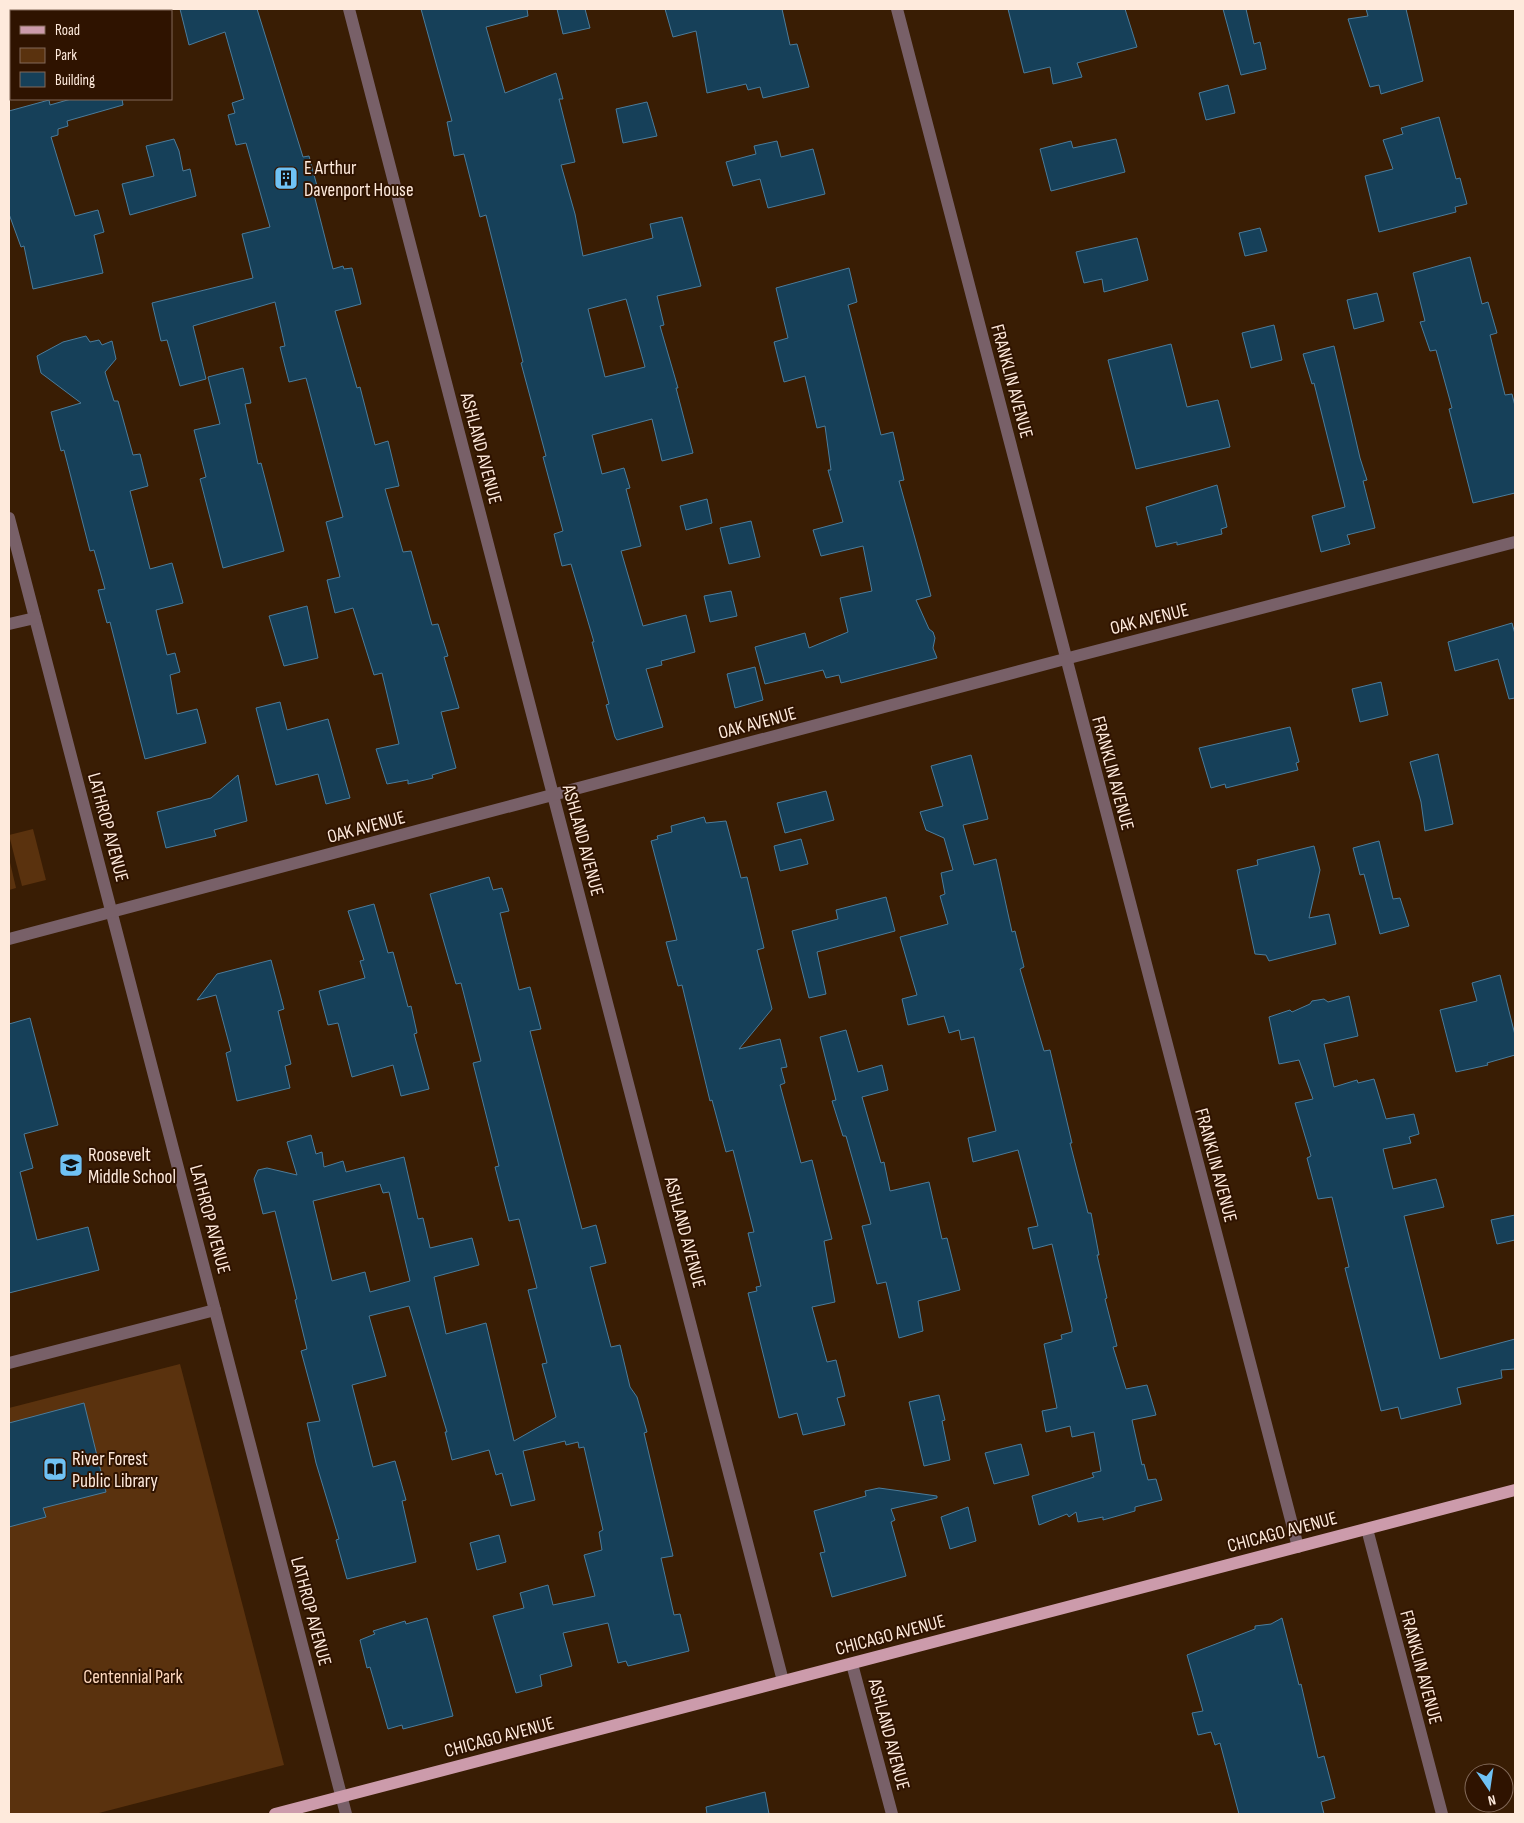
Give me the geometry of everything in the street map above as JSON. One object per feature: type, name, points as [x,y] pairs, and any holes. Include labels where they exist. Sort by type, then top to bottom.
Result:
[{"type":"main road","name":"CHICAGO AVENUE","points":[[275,1814],[1515,1490]]},
{"type":"street","name":"ASHLAND AVENUE","points":[[348,9],[783,1681]]},
{"type":"street","name":"FRANKLIN AVENUE","points":[[897,9],[1298,1547]]},
{"type":"street","name":"LATHROP AVENUE","points":[[9,518],[346,1814]]},
{"type":"street","name":"OAK AVENUE","points":[[9,939],[553,796],[1065,658],[1515,542]]},
{"type":"street","points":[[9,624],[35,618]]},
{"type":"street","points":[[9,1363],[215,1310]]},
{"type":"street","name":"FRANKLIN AVENUE","points":[[1367,1529],[1442,1814]]},
{"type":"street","name":"ASHLAND AVENUE","points":[[852,1664],[892,1814]]},
{"type":"green space","points":[[33,829],[46,880],[22,886],[9,835]]},
{"type":"green space","points":[[9,858],[16,888],[9,890]]},
{"type":"green space","name":"Centennial Park","points":[[180,1364],[284,1765],[95,1814],[9,1814],[9,1408]]},
{"type":"building","points":[[180,9],[257,9],[303,157],[309,156],[317,186],[312,187],[333,269],[343,266],[344,269],[352,268],[361,304],[335,311],[357,388],[360,387],[375,445],[388,441],[399,486],[385,489],[403,552],[411,551],[432,625],[438,624],[448,656],[444,657],[459,708],[441,712],[456,768],[432,775],[433,778],[408,784],[408,780],[387,784],[376,749],[399,744],[382,673],[374,675],[353,608],[335,613],[327,580],[340,577],[326,522],[343,517],[306,378],[289,382],[280,347],[285,346],[275,302],[193,326],[206,379],[180,386],[167,340],[161,341],[152,303],[253,278],[242,234],[270,227],[246,143],[236,145],[228,115],[235,113],[232,103],[244,99],[225,32],[189,45]]},
{"type":"building","points":[[421,9],[527,9],[528,16],[486,27],[505,93],[556,73],[563,99],[559,99],[575,162],[561,165],[575,214],[583,256],[653,238],[650,224],[682,217],[701,286],[657,296],[664,325],[660,326],[678,388],[676,388],[693,453],[662,461],[652,419],[592,435],[602,474],[624,468],[630,488],[626,489],[641,546],[621,551],[643,626],[686,615],[695,652],[661,661],[662,665],[646,669],[663,727],[617,740],[615,737],[606,705],[609,704],[592,642],[594,642],[571,564],[562,566],[554,534],[563,531],[543,457],[546,456],[521,363],[523,362],[486,215],[480,217],[464,154],[454,156],[447,122],[452,121]],"holes":[[[626,299],[645,367],[605,377],[588,309]]]},
{"type":"building","points":[[557,9],[585,9],[590,28],[563,34]]},
{"type":"building","points":[[665,9],[782,9],[790,45],[797,44],[809,87],[763,98],[760,87],[748,90],[746,84],[707,93],[696,31],[673,37]]},
{"type":"building","points":[[1008,9],[1125,9],[1137,47],[1077,63],[1082,77],[1053,84],[1050,67],[1024,73]]},
{"type":"building","points":[[1223,9],[1246,9],[1254,44],[1260,42],[1266,69],[1241,75]]},
{"type":"building","points":[[1366,9],[1406,9],[1423,81],[1381,94],[1379,85],[1370,87],[1348,19],[1368,16]]},
{"type":"building","points":[[1228,85],[1235,113],[1206,120],[1199,93]]},
{"type":"building","points":[[49,100],[50,105],[68,100],[122,100],[123,105],[67,121],[68,126],[58,129],[58,135],[51,137],[75,216],[98,210],[104,232],[94,235],[103,273],[33,289],[24,246],[21,247],[9,214],[9,111]]},
{"type":"building","points":[[647,102],[657,136],[623,143],[616,109]]},
{"type":"building","points":[[1439,117],[1456,179],[1460,178],[1467,204],[1455,207],[1456,212],[1379,232],[1365,176],[1393,169],[1383,140],[1403,134],[1401,128]]},
{"type":"building","points":[[174,139],[179,151],[183,171],[190,169],[196,196],[130,215],[122,184],[154,176],[146,146]]},
{"type":"building","points":[[1116,139],[1125,172],[1051,191],[1040,149],[1071,141],[1073,148]]},
{"type":"building","points":[[777,141],[781,157],[813,149],[825,194],[768,208],[760,179],[733,186],[726,162],[756,154],[754,146]]},
{"type":"building","points":[[1260,228],[1267,251],[1245,256],[1239,233]]},
{"type":"building","points":[[1137,238],[1148,280],[1104,292],[1102,279],[1084,283],[1076,252]]},
{"type":"building","points":[[1470,257],[1482,304],[1488,302],[1497,333],[1490,335],[1505,395],[1512,394],[1515,406],[1515,493],[1473,503],[1449,409],[1452,408],[1436,350],[1430,351],[1420,322],[1425,321],[1413,273]]},
{"type":"building","points":[[849,268],[857,302],[848,305],[881,435],[893,432],[904,480],[899,481],[931,596],[916,600],[929,629],[933,632],[935,638],[933,648],[937,658],[841,683],[839,675],[826,678],[823,670],[765,684],[755,647],[805,633],[809,648],[848,632],[840,598],[872,591],[863,546],[821,556],[813,530],[843,522],[828,470],[831,470],[825,426],[817,428],[805,376],[784,382],[774,342],[788,338],[776,288]]},
{"type":"building","points":[[1377,293],[1384,321],[1354,329],[1347,300]]},
{"type":"building","points":[[1274,325],[1282,360],[1251,368],[1242,333]]},
{"type":"building","points":[[86,336],[90,342],[99,340],[102,345],[112,341],[116,359],[105,372],[114,401],[118,401],[133,455],[140,454],[148,486],[130,491],[150,569],[172,563],[183,603],[156,610],[167,655],[175,653],[180,672],[170,675],[177,714],[197,709],[206,743],[145,759],[110,622],[107,623],[98,590],[105,589],[94,550],[90,551],[64,450],[61,451],[51,412],[81,403],[41,373],[37,356],[63,342]]},
{"type":"building","points":[[1171,344],[1187,407],[1218,400],[1230,447],[1136,469],[1108,360]]},
{"type":"building","points":[[1334,346],[1360,458],[1367,480],[1363,481],[1375,528],[1347,535],[1350,544],[1321,552],[1312,516],[1345,507],[1314,383],[1312,384],[1303,354]]},
{"type":"building","points":[[243,368],[251,403],[245,404],[258,464],[261,463],[284,551],[223,568],[200,479],[206,477],[194,430],[220,424],[208,377]]},
{"type":"building","points":[[1217,485],[1227,527],[1221,529],[1222,534],[1177,545],[1177,542],[1156,547],[1146,507]]},
{"type":"building","points":[[707,499],[712,523],[686,530],[680,506]]},
{"type":"building","points":[[751,521],[760,557],[729,564],[720,528]]},
{"type":"building","points":[[731,591],[737,616],[710,622],[704,596]]},
{"type":"building","points":[[307,606],[318,658],[284,666],[269,616]]},
{"type":"building","points":[[1512,623],[1515,634],[1515,698],[1509,699],[1498,659],[1455,671],[1448,642]]},
{"type":"building","points":[[755,667],[763,700],[735,708],[727,674]]},
{"type":"building","points":[[1381,682],[1388,715],[1360,722],[1352,689]]},
{"type":"building","points":[[280,702],[287,730],[328,719],[350,798],[326,804],[318,774],[276,785],[256,708]]},
{"type":"building","points":[[1290,727],[1299,762],[1296,763],[1298,770],[1226,788],[1225,784],[1211,788],[1199,748]]},
{"type":"building","points":[[1438,754],[1453,824],[1425,831],[1421,802],[1410,762]]},
{"type":"building","points":[[971,755],[988,819],[963,825],[974,865],[996,859],[1012,932],[1015,931],[1024,967],[1020,969],[1044,1051],[1050,1050],[1072,1143],[1070,1143],[1088,1213],[1091,1213],[1099,1255],[1097,1255],[1107,1298],[1105,1299],[1117,1346],[1113,1347],[1126,1389],[1147,1385],[1156,1415],[1132,1420],[1142,1465],[1144,1464],[1148,1480],[1156,1479],[1162,1500],[1135,1507],[1135,1511],[1103,1520],[1103,1517],[1078,1522],[1076,1512],[1069,1517],[1067,1514],[1039,1525],[1032,1496],[1094,1477],[1092,1473],[1101,1471],[1094,1432],[1072,1437],[1070,1426],[1046,1432],[1042,1411],[1057,1408],[1044,1344],[1062,1339],[1061,1335],[1072,1332],[1052,1244],[1033,1249],[1028,1228],[1038,1226],[1018,1150],[973,1162],[968,1138],[996,1131],[974,1037],[961,1040],[959,1030],[949,1033],[944,1016],[908,1025],[902,999],[917,995],[900,937],[948,924],[940,896],[945,894],[941,873],[953,870],[944,838],[926,830],[920,812],[943,806],[931,766]]},
{"type":"building","points":[[238,775],[247,821],[214,830],[216,836],[166,848],[157,812],[211,798]]},
{"type":"building","points":[[826,791],[834,820],[785,833],[777,803]]},
{"type":"building","points":[[704,817],[706,823],[726,821],[741,878],[747,877],[764,948],[757,950],[772,1009],[739,1049],[780,1039],[787,1067],[781,1068],[785,1083],[780,1085],[801,1163],[812,1160],[832,1239],[824,1241],[835,1302],[812,1307],[827,1362],[836,1360],[845,1396],[837,1398],[845,1425],[803,1435],[797,1413],[779,1418],[748,1293],[757,1291],[756,1287],[761,1286],[748,1233],[754,1232],[733,1150],[726,1152],[712,1100],[710,1101],[682,985],[678,986],[666,942],[677,940],[651,841],[658,839],[657,836],[672,832],[671,826]]},
{"type":"building","points":[[801,839],[808,864],[780,871],[774,846]]},
{"type":"building","points":[[1379,841],[1393,899],[1400,898],[1409,926],[1380,934],[1364,874],[1360,875],[1353,848]]},
{"type":"building","points":[[1314,846],[1320,870],[1309,918],[1329,914],[1336,944],[1269,961],[1266,955],[1255,954],[1237,870],[1258,865],[1257,860]]},
{"type":"building","points":[[489,877],[493,890],[502,888],[509,911],[500,913],[519,990],[530,987],[541,1029],[530,1031],[582,1229],[596,1225],[606,1263],[590,1267],[611,1347],[620,1345],[630,1387],[637,1397],[647,1432],[644,1433],[673,1556],[661,1558],[674,1615],[680,1614],[689,1651],[628,1666],[626,1661],[618,1663],[608,1623],[563,1633],[572,1666],[540,1675],[542,1686],[516,1693],[493,1616],[524,1608],[520,1593],[548,1585],[553,1605],[595,1596],[584,1555],[602,1550],[599,1532],[603,1530],[584,1447],[579,1448],[578,1442],[566,1445],[565,1441],[523,1451],[535,1500],[511,1506],[502,1473],[496,1475],[489,1450],[452,1460],[445,1432],[447,1432],[409,1306],[369,1316],[386,1376],[352,1385],[373,1467],[395,1461],[406,1500],[402,1501],[416,1562],[347,1579],[336,1540],[339,1539],[316,1463],[307,1423],[320,1421],[301,1351],[307,1349],[295,1300],[297,1299],[275,1211],[263,1214],[254,1179],[258,1170],[267,1168],[297,1175],[287,1142],[311,1135],[316,1154],[322,1152],[324,1167],[343,1161],[346,1172],[404,1157],[418,1219],[423,1218],[430,1248],[472,1238],[479,1265],[434,1277],[446,1334],[486,1323],[514,1441],[556,1417],[542,1364],[547,1363],[528,1290],[537,1288],[519,1219],[509,1221],[495,1167],[499,1166],[473,1063],[481,1061],[461,983],[456,984],[430,894]],"holes":[[[380,1184],[383,1193],[389,1192],[410,1281],[370,1292],[365,1272],[332,1281],[313,1201]]]},
{"type":"building","points":[[886,897],[895,931],[817,952],[826,994],[809,998],[792,931],[838,919],[836,910]]},
{"type":"building","points":[[374,904],[388,953],[393,952],[408,1007],[411,1006],[417,1033],[414,1034],[429,1089],[401,1096],[393,1065],[352,1077],[338,1023],[328,1025],[319,991],[365,978],[360,961],[364,960],[348,911]]},
{"type":"building","points":[[271,960],[284,1009],[278,1011],[291,1064],[285,1066],[290,1088],[237,1101],[226,1053],[231,1051],[216,995],[197,1000],[217,974]]},
{"type":"building","points":[[1500,975],[1515,1035],[1515,1055],[1487,1063],[1488,1065],[1456,1072],[1440,1010],[1477,1001],[1472,983]]},
{"type":"building","points":[[1349,996],[1358,1036],[1324,1044],[1334,1087],[1357,1080],[1358,1083],[1374,1079],[1386,1119],[1414,1114],[1419,1134],[1409,1137],[1411,1143],[1383,1149],[1393,1189],[1436,1179],[1444,1207],[1404,1216],[1440,1359],[1515,1339],[1515,1369],[1501,1370],[1502,1378],[1457,1388],[1461,1404],[1401,1419],[1398,1407],[1381,1411],[1345,1268],[1349,1267],[1332,1197],[1318,1199],[1307,1158],[1311,1156],[1295,1103],[1313,1099],[1299,1060],[1279,1064],[1269,1017],[1290,1010],[1292,1012],[1310,1004],[1312,1001],[1324,999],[1328,1002]]},
{"type":"building","points":[[30,1018],[58,1125],[24,1134],[33,1168],[20,1172],[37,1240],[88,1227],[99,1270],[9,1293],[9,1024]]},
{"type":"building","points":[[846,1030],[858,1072],[882,1065],[888,1090],[862,1097],[881,1163],[884,1162],[890,1191],[929,1182],[942,1239],[947,1238],[960,1290],[918,1301],[923,1331],[899,1338],[886,1282],[877,1284],[862,1226],[871,1224],[846,1136],[843,1136],[832,1101],[836,1100],[820,1037]]},
{"type":"building","points":[[1515,1215],[1515,1240],[1497,1244],[1491,1220]]},
{"type":"building","points":[[939,1395],[945,1420],[942,1421],[950,1460],[924,1466],[909,1402]]},
{"type":"building","name":"River Forest Public Library","points":[[84,1403],[106,1492],[43,1508],[46,1517],[9,1527],[9,1423]]},
{"type":"building","points":[[1021,1444],[1029,1475],[994,1484],[985,1453]]},
{"type":"building","points":[[879,1488],[937,1496],[937,1498],[891,1509],[895,1520],[891,1522],[906,1576],[832,1597],[820,1553],[825,1552],[814,1511],[866,1496],[865,1491]]},
{"type":"building","points":[[968,1507],[976,1541],[950,1549],[941,1517]]},
{"type":"building","points":[[499,1535],[506,1562],[477,1570],[470,1543]]},
{"type":"building","points":[[427,1618],[453,1716],[403,1729],[402,1725],[388,1729],[370,1667],[367,1668],[360,1640],[375,1634],[373,1631],[405,1621],[406,1624]]},
{"type":"building","points":[[1282,1618],[1299,1685],[1301,1684],[1318,1758],[1324,1756],[1335,1798],[1321,1802],[1324,1814],[1239,1814],[1220,1743],[1215,1745],[1211,1732],[1198,1735],[1192,1713],[1203,1711],[1187,1655],[1255,1629],[1255,1626],[1271,1624]]},
{"type":"building","points":[[765,1792],[769,1814],[707,1814],[706,1807]]},
{"type":"place","name":"E Arthur Davenport House","points":[[286,178]]},
{"type":"place","name":"Roosevelt Middle School","points":[[71,1165]]},
{"type":"place","name":"River Forest Public Library","points":[[55,1469]]}]
